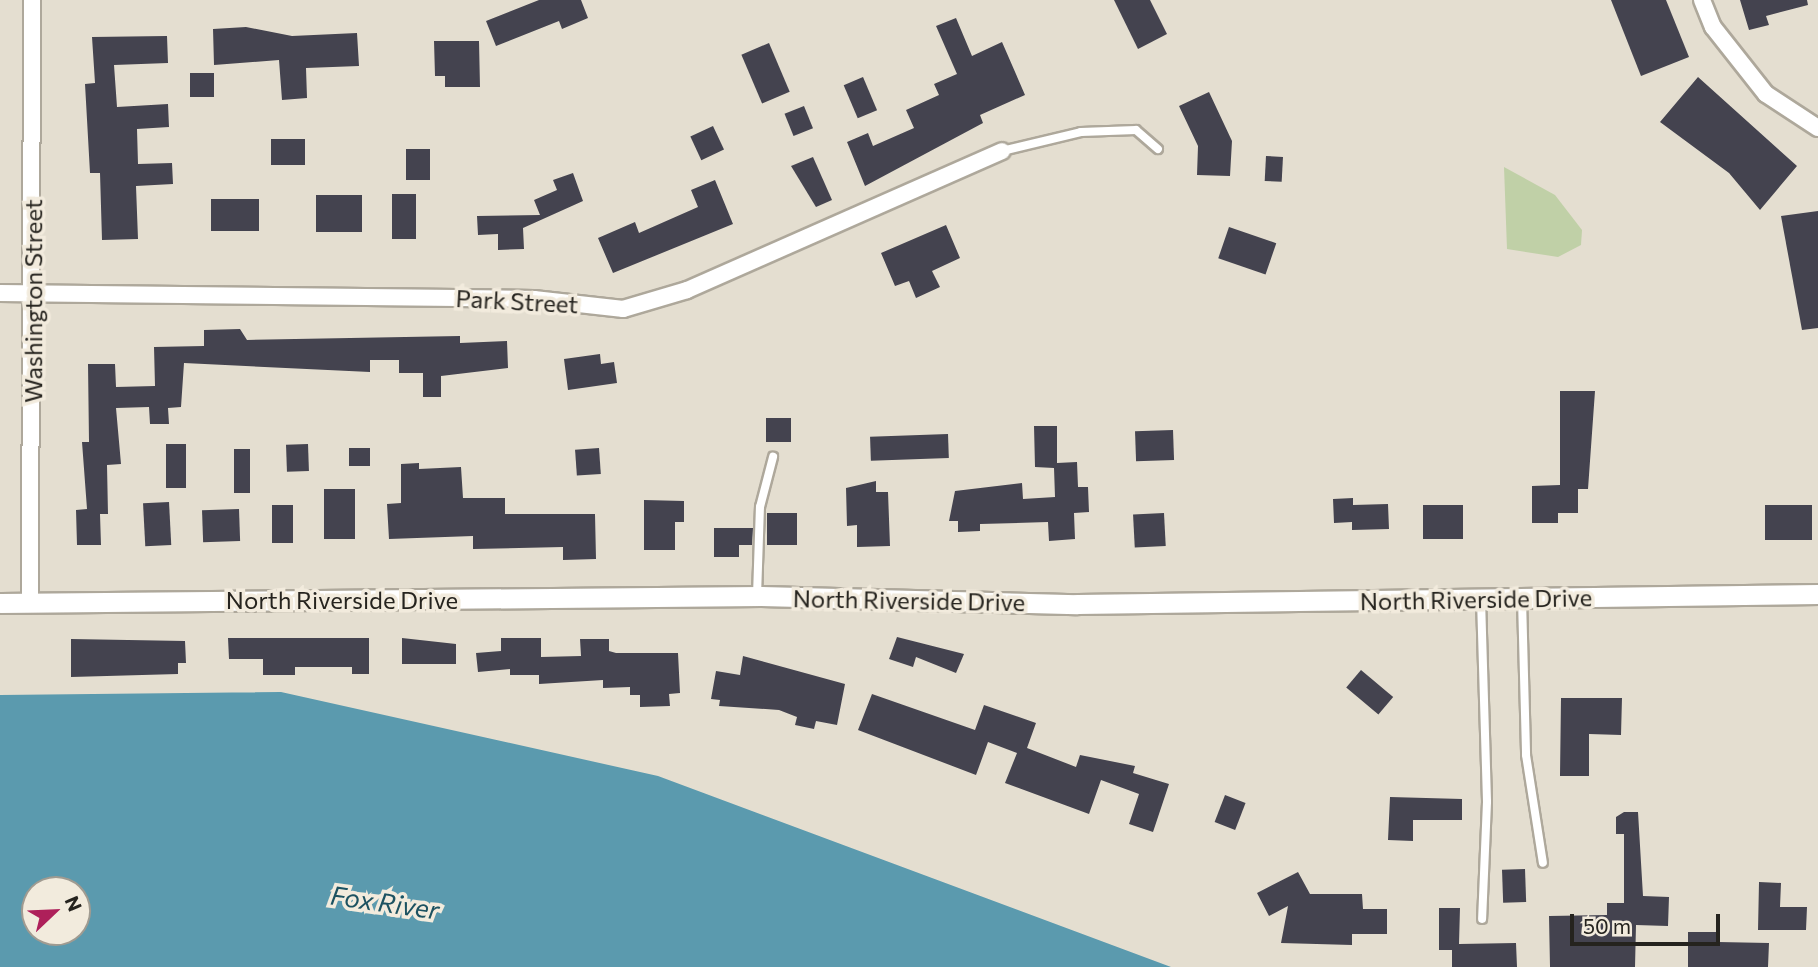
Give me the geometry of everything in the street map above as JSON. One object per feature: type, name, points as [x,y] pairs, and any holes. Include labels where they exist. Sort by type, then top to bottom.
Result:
[{"type":"street","name":"Washington Street","points":[[30,602],[35,293],[32,0]]},
{"type":"street","points":[[1702,0],[1713,27],[1766,94],[1818,128]]},
{"type":"street","name":"Park Street","points":[[0,293],[534,299],[623,309],[687,290],[1002,151]]},
{"type":"street","name":"North Riverside Drive","points":[[0,603],[757,596],[1077,604],[1818,594]]},
{"type":"lane","points":[[1002,151],[1081,132],[1136,130],[1158,149]]},
{"type":"lane","points":[[757,596],[761,507],[773,457]]},
{"type":"lane","points":[[1481,599],[1487,802],[1482,919]]},
{"type":"lane","points":[[1522,599],[1526,755],[1543,863]]},
{"type":"green space","points":[[1504,167],[1555,195],[1582,230],[1581,245],[1558,257],[1507,249]]},
{"type":"water","name":"Fox River","points":[[281,692],[658,776],[1171,967],[0,967],[0,695]]},
{"type":"building","points":[[539,0],[581,0],[588,18],[562,29],[559,21],[496,46],[486,21]]},
{"type":"building","points":[[1114,0],[1150,0],[1167,34],[1138,49]]},
{"type":"building","points":[[1611,0],[1666,0],[1689,57],[1641,76]]},
{"type":"building","points":[[1740,0],[1807,0],[1808,5],[1766,16],[1769,25],[1749,30]]},
{"type":"building","points":[[956,18],[972,56],[1002,42],[1025,95],[980,115],[983,123],[865,186],[847,142],[868,133],[873,146],[914,128],[906,110],[939,95],[934,84],[957,74],[936,26]]},
{"type":"building","points":[[246,27],[292,36],[357,33],[359,66],[306,68],[307,98],[282,100],[279,60],[214,65],[213,29]]},
{"type":"building","points":[[167,36],[168,63],[114,65],[117,107],[168,104],[169,127],[137,129],[138,164],[172,163],[173,184],[136,186],[138,239],[102,240],[100,173],[90,173],[85,84],[95,83],[92,37]]},
{"type":"building","points":[[434,41],[479,41],[480,87],[445,87],[445,76],[435,76]]},
{"type":"building","points":[[769,43],[790,92],[762,104],[741,55]]},
{"type":"building","points":[[190,73],[214,73],[214,97],[190,97]]},
{"type":"building","points":[[863,77],[877,110],[858,118],[844,85]]},
{"type":"building","points":[[1698,77],[1797,166],[1760,210],[1729,173],[1660,122]]},
{"type":"building","points":[[1209,92],[1232,141],[1230,176],[1197,175],[1198,146],[1179,106]]},
{"type":"building","points":[[804,106],[813,128],[794,136],[785,114]]},
{"type":"building","points":[[713,126],[724,150],[701,160],[690,137]]},
{"type":"building","points":[[271,139],[305,139],[305,165],[271,165]]},
{"type":"building","points":[[406,149],[430,149],[430,180],[406,180]]},
{"type":"building","points":[[1266,156],[1283,157],[1282,182],[1265,181]]},
{"type":"building","points":[[813,157],[832,200],[816,207],[791,166]]},
{"type":"building","points":[[573,173],[583,201],[523,228],[524,249],[498,250],[498,234],[478,235],[477,216],[540,215],[534,200],[557,190],[553,180]]},
{"type":"building","points":[[715,180],[733,224],[613,273],[598,238],[635,222],[639,233],[698,207],[691,190]]},
{"type":"building","points":[[392,194],[416,194],[416,239],[392,239]]},
{"type":"building","points":[[316,195],[362,195],[362,232],[316,232]]},
{"type":"building","points":[[211,199],[259,199],[259,231],[211,231]]},
{"type":"building","points":[[1818,211],[1818,328],[1802,330],[1781,216]]},
{"type":"building","points":[[946,225],[960,258],[932,271],[940,287],[916,298],[909,281],[895,286],[881,253]]},
{"type":"building","points":[[1229,227],[1276,243],[1266,274],[1218,258]]},
{"type":"building","points":[[240,329],[247,340],[460,336],[460,343],[507,341],[508,368],[441,376],[441,397],[423,397],[423,373],[399,373],[399,360],[370,360],[370,372],[184,363],[181,407],[168,408],[169,424],[150,424],[149,407],[116,408],[121,464],[107,465],[108,514],[100,514],[101,545],[77,545],[76,510],[87,509],[82,442],[89,442],[88,364],[115,364],[116,387],[155,386],[154,347],[204,346],[204,330]]},
{"type":"building","points":[[600,354],[601,364],[614,362],[617,383],[568,390],[564,359]]},
{"type":"building","points":[[1560,391],[1595,391],[1588,489],[1578,489],[1578,513],[1558,513],[1558,523],[1532,523],[1532,486],[1560,485]]},
{"type":"building","points":[[766,418],[791,418],[791,442],[766,442]]},
{"type":"building","points":[[1034,426],[1057,426],[1057,463],[1077,462],[1078,487],[1088,487],[1089,512],[1074,513],[1075,539],[1049,541],[1048,522],[980,524],[980,531],[958,532],[958,521],[949,521],[955,491],[1022,483],[1023,499],[1055,497],[1054,468],[1035,467]]},
{"type":"building","points":[[1173,430],[1174,460],[1136,461],[1135,431]]},
{"type":"building","points":[[948,434],[949,458],[871,461],[870,437]]},
{"type":"building","points":[[166,444],[186,444],[186,488],[166,488]]},
{"type":"building","points":[[308,444],[309,471],[287,472],[286,445]]},
{"type":"building","points":[[349,448],[370,448],[370,466],[349,466]]},
{"type":"building","points":[[599,448],[601,474],[577,476],[575,450]]},
{"type":"building","points":[[234,449],[250,449],[250,493],[234,493]]},
{"type":"building","points":[[419,463],[419,469],[461,467],[463,498],[505,498],[505,514],[595,514],[596,559],[563,560],[563,547],[473,549],[473,536],[389,539],[387,504],[401,503],[401,464]]},
{"type":"building","points":[[876,481],[876,492],[888,492],[890,546],[857,547],[857,525],[847,526],[846,488]]},
{"type":"building","points":[[324,489],[355,489],[355,539],[324,539]]},
{"type":"building","points":[[1353,498],[1353,505],[1388,504],[1389,529],[1352,530],[1352,522],[1334,523],[1333,499]]},
{"type":"building","points":[[644,500],[684,501],[684,522],[675,522],[675,550],[644,550]]},
{"type":"building","points":[[169,502],[171,545],[145,546],[143,503]]},
{"type":"building","points":[[272,505],[293,505],[293,543],[272,543]]},
{"type":"building","points":[[1423,505],[1463,505],[1463,539],[1423,539]]},
{"type":"building","points":[[1765,505],[1812,505],[1812,540],[1765,540]]},
{"type":"building","points":[[239,509],[240,541],[203,542],[202,510]]},
{"type":"building","points":[[767,513],[797,513],[797,545],[767,545]]},
{"type":"building","points":[[1164,513],[1166,546],[1135,548],[1133,515]]},
{"type":"building","points":[[714,528],[753,528],[752,545],[739,545],[739,557],[714,557]]},
{"type":"building","points":[[897,637],[964,654],[956,673],[916,657],[913,667],[889,659]]},
{"type":"building","points":[[228,638],[369,638],[369,674],[352,674],[352,667],[295,667],[295,675],[263,675],[263,659],[229,659]]},
{"type":"building","points":[[402,638],[456,644],[456,664],[402,664]]},
{"type":"building","points":[[501,638],[541,638],[541,657],[581,656],[580,639],[609,639],[609,651],[616,653],[678,653],[680,693],[669,694],[670,706],[640,707],[640,695],[630,695],[630,687],[603,688],[603,680],[539,684],[539,675],[510,675],[510,669],[478,672],[476,653],[501,651]]},
{"type":"building","points":[[71,639],[185,641],[186,663],[178,663],[178,674],[71,677]]},
{"type":"building","points":[[743,656],[845,684],[837,725],[816,721],[814,729],[795,725],[797,717],[779,710],[719,706],[720,700],[711,699],[716,671],[740,675]]},
{"type":"building","points":[[1361,670],[1393,697],[1378,715],[1346,688]]},
{"type":"building","points":[[872,694],[975,730],[984,705],[1036,723],[1027,748],[1076,767],[1080,755],[1135,766],[1133,773],[1169,784],[1153,832],[1129,824],[1139,794],[1101,780],[1089,814],[1005,783],[1017,753],[988,742],[976,775],[858,730]]},
{"type":"building","points":[[1561,698],[1622,698],[1621,735],[1589,734],[1589,776],[1560,776]]},
{"type":"building","points":[[1225,795],[1246,803],[1235,830],[1215,822]]},
{"type":"building","points":[[1390,797],[1462,799],[1462,820],[1413,820],[1413,841],[1388,840]]},
{"type":"building","points":[[1624,812],[1638,812],[1643,896],[1669,897],[1668,926],[1636,925],[1635,967],[1550,967],[1549,916],[1607,915],[1607,903],[1624,903],[1624,834],[1616,834],[1616,817]]},
{"type":"building","points":[[1525,869],[1526,902],[1503,903],[1502,870]]},
{"type":"building","points":[[1298,872],[1310,894],[1362,894],[1363,909],[1387,909],[1387,934],[1352,934],[1352,945],[1281,943],[1288,906],[1269,916],[1257,893]]},
{"type":"building","points":[[1759,882],[1781,883],[1780,907],[1807,907],[1806,930],[1758,930]]},
{"type":"building","points":[[1439,908],[1460,908],[1459,944],[1516,943],[1517,967],[1452,967],[1452,950],[1439,950]]},
{"type":"building","points":[[1688,932],[1718,932],[1718,942],[1769,943],[1768,967],[1688,967]]}]
